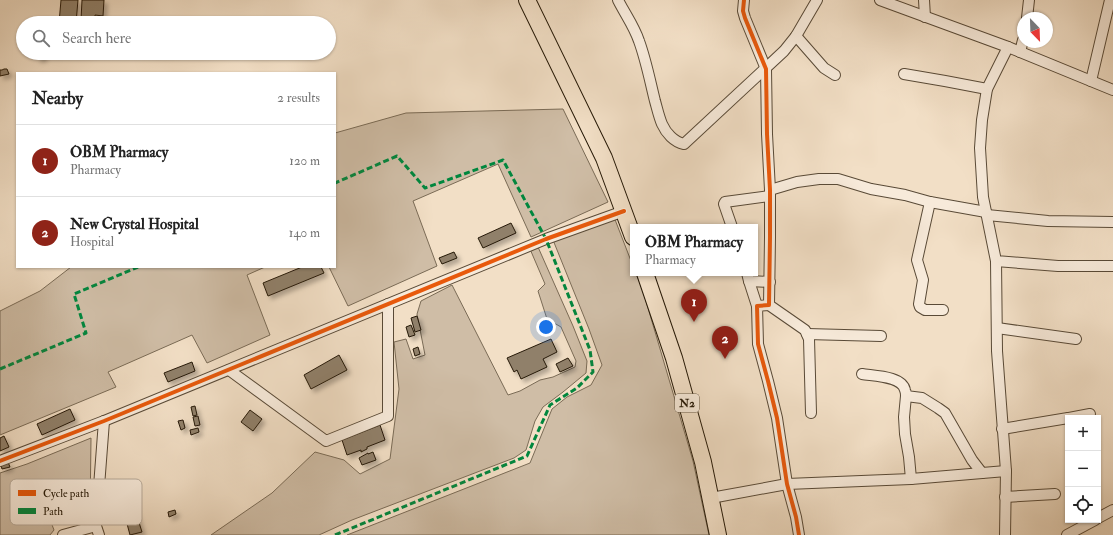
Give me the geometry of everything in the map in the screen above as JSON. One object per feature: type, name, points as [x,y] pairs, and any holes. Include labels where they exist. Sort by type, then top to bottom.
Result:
[{"type":"highway","points":[[531,2],[604,158],[630,228]]},
{"type":"highway","name":"N2","points":[[646,276],[674,358],[703,462],[718,535]]},
{"type":"street","points":[[618,0],[634,27],[640,43],[662,124],[669,135],[684,144],[784,51],[796,36],[817,0]]},
{"type":"street","points":[[744,0],[743,11],[745,18],[766,69],[766,134],[770,193],[770,305]]},
{"type":"street","points":[[880,0],[1065,69],[1113,90]]},
{"type":"street","points":[[924,0],[925,16]]},
{"type":"street","points":[[1028,12],[1029,0]]},
{"type":"street","points":[[1091,81],[1110,0]]},
{"type":"street","points":[[796,36],[824,68],[835,75]]},
{"type":"street","points":[[1005,535],[1006,471],[997,351],[996,261],[983,197],[980,148],[982,120],[987,90],[1008,47]]},
{"type":"street","points":[[1020,52],[1021,48]]},
{"type":"street","points":[[904,74],[987,90]]},
{"type":"street","points":[[731,224],[724,204],[725,202],[770,193],[797,182],[819,179],[838,179],[871,189],[986,213],[1048,221],[1113,222]]},
{"type":"street","points":[[930,202],[917,260],[923,280],[920,307],[925,310],[943,310]]},
{"type":"street","points":[[0,461],[104,421],[546,239],[624,210]]},
{"type":"street","points":[[996,261],[1058,266],[1113,266]]},
{"type":"street","points":[[748,277],[770,282]]},
{"type":"street","points":[[748,277],[757,306],[758,344],[777,418],[787,484],[796,517],[799,535]]},
{"type":"street","points":[[229,370],[326,442],[388,416],[388,304]]},
{"type":"street","points":[[757,306],[770,305],[805,330],[808,334],[811,413]]},
{"type":"street","points":[[997,328],[1076,339]]},
{"type":"street","points":[[808,334],[881,336]]},
{"type":"street","points":[[862,374],[893,379],[899,382],[905,389],[906,396],[904,417],[911,479]]},
{"type":"street","points":[[906,396],[922,398],[945,413],[972,460],[982,473]]},
{"type":"street","points":[[1084,415],[1090,414]]},
{"type":"street","points":[[1002,428],[1065,418]]},
{"type":"street","points":[[101,479],[104,421]]},
{"type":"street","points":[[711,498],[787,484],[911,479],[1006,471]]},
{"type":"street","points":[[1005,497],[1055,494]]},
{"type":"street","points":[[1101,516],[1113,510]]},
{"type":"street","points":[[1067,535],[1079,533],[1091,523]]},
{"type":"street","points":[[63,535],[98,531]]},
{"type":"shaded area","points":[[563,109],[608,202],[531,237],[498,164],[413,201],[437,266],[348,306],[329,268],[336,268],[336,133],[406,113]]},
{"type":"shaded area","points":[[614,217],[630,258],[630,276],[637,276],[643,291],[693,461],[709,535],[347,535],[530,463],[552,409],[567,397],[591,385],[602,365],[553,240]]},
{"type":"shaded area","points":[[538,247],[587,361],[586,373],[543,407],[535,421],[526,450],[514,458],[352,520],[319,535],[211,535],[272,493],[315,452],[344,460],[360,474],[390,459],[399,389],[394,342],[406,339],[413,359],[425,355],[417,314],[421,301],[452,285],[508,395],[520,391],[540,380],[553,377],[575,367],[576,361],[561,327],[547,319],[538,291],[545,284],[530,249]]},
{"type":"shaded area","points":[[70,268],[263,268],[247,275],[270,335],[207,363],[192,335],[108,372],[116,387],[0,435],[0,311],[40,291]]},
{"type":"shaded area","points":[[91,438],[90,479],[10,479],[10,525],[52,525],[54,530],[50,535],[0,535],[0,473],[27,464]]},
{"type":"building","points":[[61,0],[78,0],[77,16],[60,16]]},
{"type":"building","points":[[82,0],[104,0],[103,16],[81,16]]},
{"type":"building","points":[[7,69],[9,74],[0,76],[0,70]]},
{"type":"building","points":[[511,223],[516,233],[483,248],[478,238]]},
{"type":"building","points":[[454,252],[457,258],[442,264],[439,258]]},
{"type":"building","points":[[300,268],[322,268],[324,273],[268,296],[263,283]]},
{"type":"building","points":[[417,316],[421,330],[415,332],[411,318]]},
{"type":"building","points":[[411,325],[415,335],[409,337],[406,327]]},
{"type":"building","points":[[551,339],[557,352],[543,359],[547,367],[521,379],[517,370],[514,372],[507,358]]},
{"type":"building","points":[[418,347],[420,354],[415,356],[413,349]]},
{"type":"building","points":[[339,355],[347,370],[311,389],[304,375]]},
{"type":"building","points":[[568,358],[573,366],[560,372],[556,364]]},
{"type":"building","points":[[192,362],[195,371],[168,382],[164,373]]},
{"type":"building","points":[[195,406],[197,415],[193,416],[191,407]]},
{"type":"building","points":[[70,409],[75,420],[42,435],[37,424]]},
{"type":"building","points":[[250,410],[262,419],[253,431],[241,422]]},
{"type":"building","points":[[198,416],[200,425],[195,426],[193,417]]},
{"type":"building","points":[[183,420],[185,428],[181,430],[178,421]]},
{"type":"building","points":[[380,425],[385,440],[367,447],[367,449],[361,452],[361,450],[347,455],[342,440]]},
{"type":"building","points":[[198,428],[199,432],[191,435],[190,430]]},
{"type":"building","points":[[4,436],[9,447],[0,451],[0,438]]},
{"type":"building","points":[[373,452],[376,460],[362,465],[359,458]]},
{"type":"building","points":[[8,462],[10,467],[2,469],[1,465]]},
{"type":"building","points":[[175,510],[176,514],[169,517],[168,512]]},
{"type":"building","points":[[127,525],[140,525],[142,532],[130,535]]},
{"type":"marked path","points":[[335,535],[527,456],[550,405],[577,388],[593,372],[590,350],[546,239],[503,160],[425,188],[397,156],[336,183]]},
{"type":"marked path","points":[[0,369],[86,333],[74,294],[136,268]]},
{"type":"cycle path","points":[[744,0],[743,11],[745,18],[766,69],[770,190],[769,305],[757,306],[758,344],[777,418],[787,484],[796,517],[799,535]]},
{"type":"cycle path","points":[[0,461],[104,421],[546,239],[624,211]]},
{"type":"place","name":"OBM Pharmacy","points":[[694,322]]},
{"type":"place","name":"New Crystal Hospital","points":[[725,359]]}]
